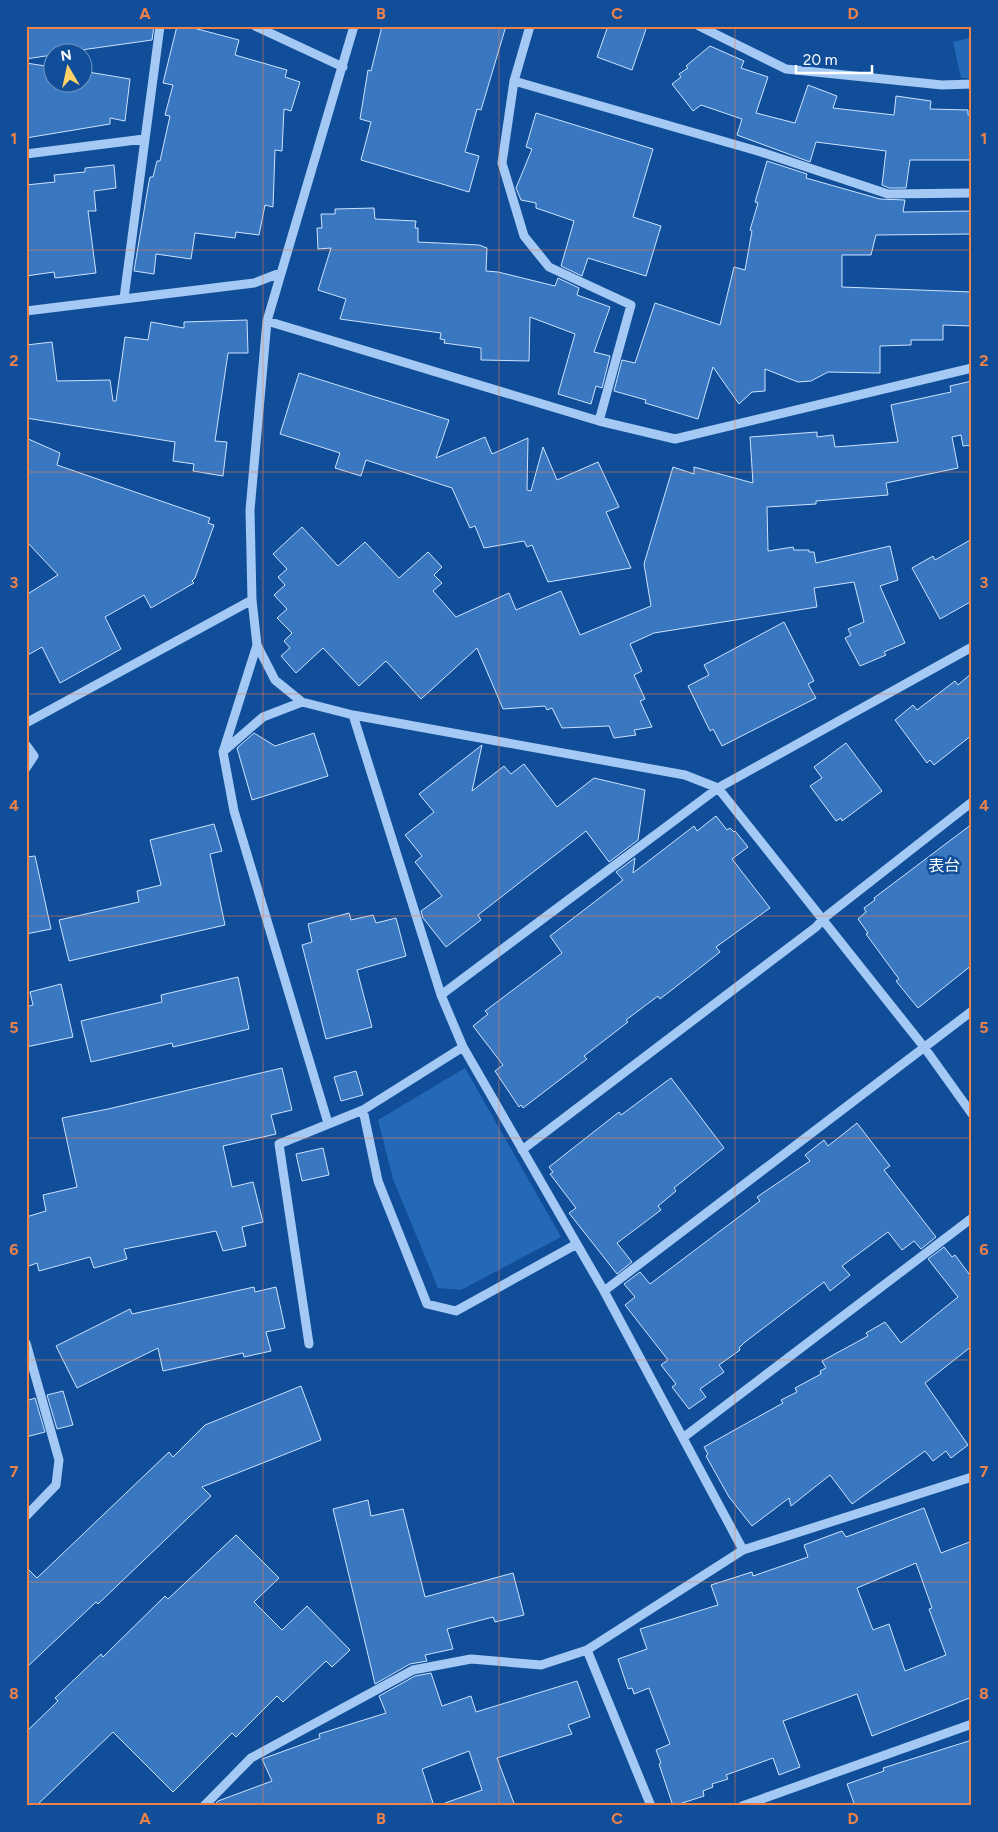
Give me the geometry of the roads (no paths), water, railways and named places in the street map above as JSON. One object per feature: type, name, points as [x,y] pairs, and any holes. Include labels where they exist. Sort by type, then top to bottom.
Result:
[{"type":"street","points":[[124,298],[160,26]]},
{"type":"street","points":[[255,26],[343,67]]},
{"type":"street","points":[[354,26],[267,321],[250,510],[252,600],[257,645],[274,680],[302,702],[354,715],[685,775],[718,788],[824,918],[924,1047],[972,1114]]},
{"type":"street","points":[[530,26],[514,81],[502,163],[524,236],[549,267],[631,305],[599,421]]},
{"type":"street","points":[[699,26],[786,68],[942,85],[972,84]]},
{"type":"street","points":[[514,81],[760,152],[888,194],[972,193]]},
{"type":"street","points":[[26,154],[144,139]]},
{"type":"street","points":[[26,311],[254,283],[280,273]]},
{"type":"street","points":[[267,321],[599,421],[675,439],[972,368]]},
{"type":"street","points":[[26,723],[252,600]]},
{"type":"street","points":[[257,645],[223,752],[234,811],[328,1123]]},
{"type":"street","points":[[441,995],[718,788],[972,647]]},
{"type":"street","points":[[223,752],[263,717],[302,702]]},
{"type":"street","points":[[354,715],[441,995],[463,1047],[575,1245],[604,1292],[744,1550]]},
{"type":"street","points":[[26,745],[34,756],[26,768]]},
{"type":"street","points":[[522,1150],[816,927],[824,918],[972,802]]},
{"type":"street","points":[[604,1292],[972,1011]]},
{"type":"street","points":[[309,1344],[279,1144],[363,1110],[463,1047]]},
{"type":"street","points":[[363,1110],[378,1181],[427,1304],[456,1311],[575,1245]]},
{"type":"street","points":[[684,1437],[972,1218]]},
{"type":"street","points":[[26,1343],[59,1460],[56,1485],[26,1516]]},
{"type":"street","points":[[204,1806],[251,1758],[413,1670],[471,1659],[541,1665],[587,1650],[744,1550],[972,1477]]},
{"type":"street","points":[[587,1650],[651,1806]]},
{"type":"street","points":[[742,1806],[972,1724]]},
{"type":"district","name":"表台","points":[[944,865]]}]
